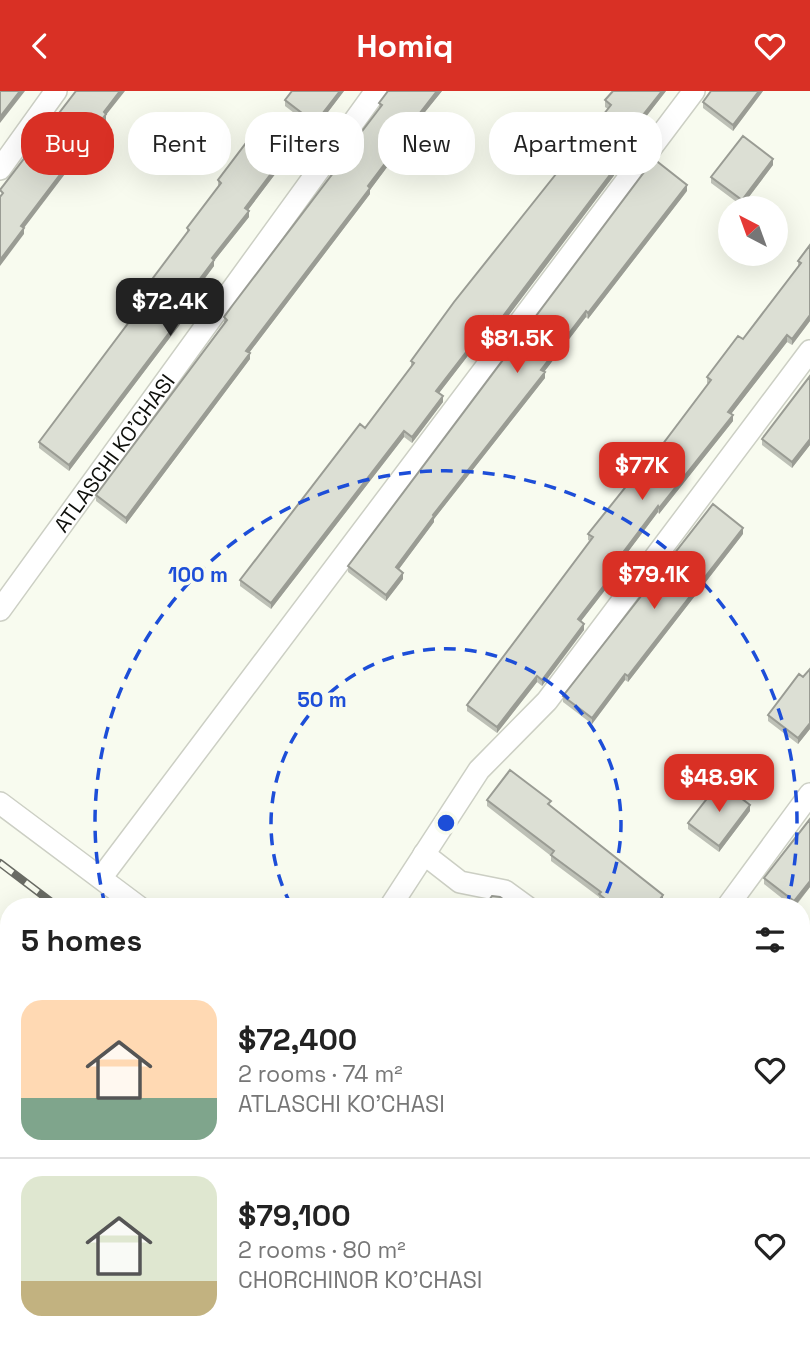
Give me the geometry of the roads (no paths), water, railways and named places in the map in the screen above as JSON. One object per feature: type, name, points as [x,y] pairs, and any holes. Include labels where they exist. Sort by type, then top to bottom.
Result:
[{"type":"street","points":[[0,169],[56,91]]},
{"type":"street","name":"ATLASCHI KO'CHASI","points":[[0,610],[376,91]]},
{"type":"street","points":[[101,878],[694,91]]},
{"type":"street","points":[[396,898],[479,770],[547,701],[810,351]]},
{"type":"street","points":[[734,898],[810,794]]},
{"type":"street","points":[[0,803],[127,898]]},
{"type":"street","points":[[424,855],[460,882],[505,891],[515,898]]},
{"type":"railway","points":[[0,863],[46,898]]}]
